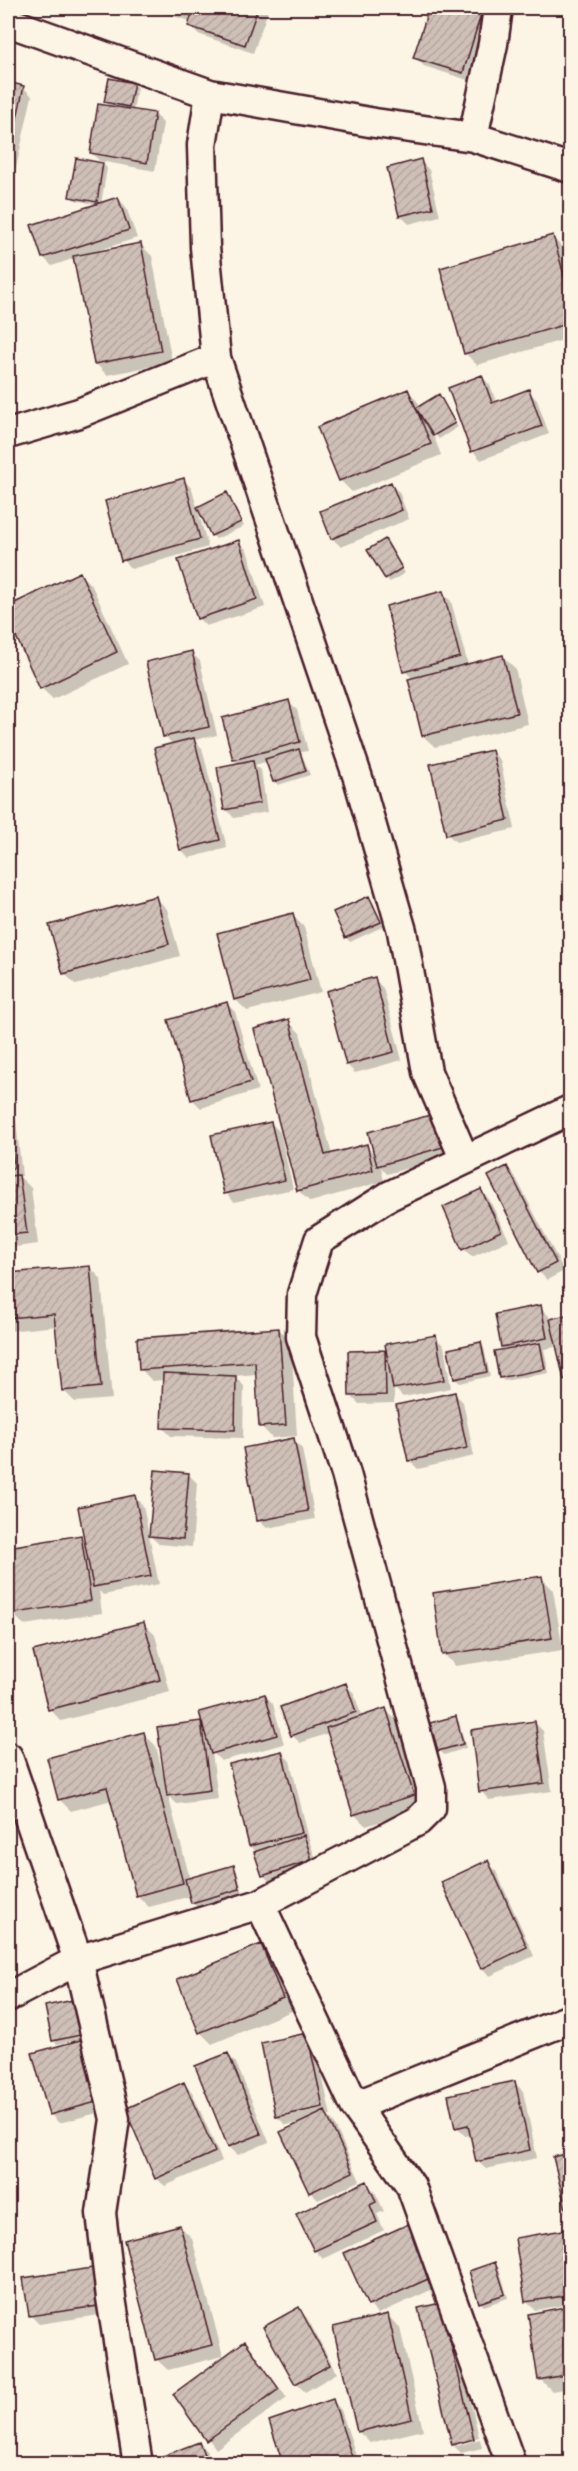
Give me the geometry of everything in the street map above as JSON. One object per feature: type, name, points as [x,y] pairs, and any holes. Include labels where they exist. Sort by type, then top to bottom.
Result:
[{"type":"street","points":[[473,137],[493,44],[498,8]]},
{"type":"street","points":[[8,22],[210,94],[375,123],[473,137],[570,168]]},
{"type":"street","points":[[210,94],[202,145],[205,248],[216,358],[358,778],[402,931],[427,1072],[464,1158]]},
{"type":"street","points":[[8,434],[79,413],[216,358]]},
{"type":"street","points":[[8,1997],[78,1960],[260,1904],[418,1821],[431,1808],[431,1787],[346,1474],[301,1336],[302,1294],[319,1240],[389,1196],[464,1158],[570,1110]]},
{"type":"street","points":[[8,1757],[78,1960],[115,2120],[101,2213],[111,2298],[138,2463]]},
{"type":"street","points":[[260,1904],[355,2106],[411,2186],[511,2463]]},
{"type":"street","points":[[355,2106],[570,2019]]},
{"type":"building","points":[[194,8],[258,8],[245,45],[188,26]]},
{"type":"building","points":[[429,8],[483,8],[463,73],[413,58]]},
{"type":"building","points":[[109,78],[134,83],[129,107],[104,102]]},
{"type":"building","points":[[8,82],[24,86],[8,161]]},
{"type":"building","points":[[98,104],[155,113],[147,163],[90,153]]},
{"type":"building","points":[[76,158],[103,163],[97,202],[69,197]]},
{"type":"building","points":[[421,159],[433,208],[399,216],[387,168]]},
{"type":"building","points":[[118,197],[129,230],[42,258],[31,225]]},
{"type":"building","points":[[553,235],[570,297],[570,323],[464,354],[440,268]]},
{"type":"building","points":[[141,243],[161,351],[94,364],[73,256]]},
{"type":"building","points":[[482,375],[492,403],[529,389],[542,426],[471,452],[448,388]]},
{"type":"building","points":[[408,389],[431,444],[339,481],[317,427]]},
{"type":"building","points":[[439,394],[455,423],[433,436],[416,408]]},
{"type":"building","points":[[184,478],[200,539],[121,561],[105,501]]},
{"type":"building","points":[[391,482],[402,510],[331,539],[320,511]]},
{"type":"building","points":[[227,492],[241,522],[211,536],[197,507]]},
{"type":"building","points":[[385,539],[402,568],[385,579],[367,550]]},
{"type":"building","points":[[239,540],[257,599],[197,619],[178,560]]},
{"type":"building","points":[[80,572],[117,652],[40,689],[8,619],[8,606]]},
{"type":"building","points":[[443,591],[460,657],[403,672],[386,606]]},
{"type":"building","points":[[192,651],[209,727],[163,737],[146,662]]},
{"type":"building","points":[[503,655],[517,713],[422,736],[408,679]]},
{"type":"building","points":[[289,700],[300,742],[233,760],[222,718]]},
{"type":"building","points":[[194,738],[220,840],[180,850],[154,748]]},
{"type":"building","points":[[299,749],[306,771],[273,782],[265,759]]},
{"type":"building","points":[[492,750],[508,820],[446,835],[430,764]]},
{"type":"building","points":[[253,760],[260,803],[224,810],[217,767]]},
{"type":"building","points":[[156,896],[169,944],[63,974],[49,925]]},
{"type":"building","points":[[369,896],[381,922],[345,938],[333,912]]},
{"type":"building","points":[[293,913],[310,980],[234,1000],[217,933]]},
{"type":"building","points":[[375,977],[394,1052],[346,1065],[326,991]]},
{"type":"building","points":[[227,1002],[251,1082],[191,1100],[168,1020]]},
{"type":"building","points":[[289,1019],[325,1155],[367,1144],[373,1170],[297,1191],[254,1029]]},
{"type":"building","points":[[8,1110],[14,1168],[8,1169]]},
{"type":"building","points":[[434,1114],[443,1147],[377,1166],[368,1132]]},
{"type":"building","points":[[271,1122],[285,1180],[224,1194],[211,1135]]},
{"type":"building","points":[[507,1166],[556,1263],[537,1273],[488,1176]]},
{"type":"building","points":[[19,1175],[27,1233],[8,1235],[8,1176]]},
{"type":"building","points":[[481,1189],[501,1231],[462,1250],[443,1207]]},
{"type":"building","points":[[90,1266],[101,1387],[62,1391],[54,1314],[8,1318],[8,1273]]},
{"type":"building","points":[[541,1305],[547,1338],[501,1347],[495,1314]]},
{"type":"building","points":[[570,1314],[570,1379],[564,1380],[550,1319]]},
{"type":"building","points":[[279,1328],[286,1425],[259,1427],[255,1362],[139,1370],[137,1338]]},
{"type":"building","points":[[436,1335],[444,1380],[393,1389],[385,1344]]},
{"type":"building","points":[[481,1342],[487,1372],[454,1379],[448,1349]]},
{"type":"building","points":[[540,1343],[545,1369],[499,1378],[494,1351]]},
{"type":"building","points":[[385,1350],[386,1395],[349,1396],[348,1351]]},
{"type":"building","points":[[163,1373],[236,1376],[235,1430],[161,1428]]},
{"type":"building","points":[[455,1392],[467,1448],[408,1461],[396,1405]]},
{"type":"building","points":[[294,1438],[308,1511],[257,1521],[243,1448]]},
{"type":"building","points":[[155,1470],[189,1473],[183,1539],[149,1536]]},
{"type":"building","points":[[135,1495],[151,1576],[93,1587],[78,1507]]},
{"type":"building","points":[[81,1535],[91,1601],[11,1614],[8,1596],[8,1547]]},
{"type":"building","points":[[542,1576],[552,1638],[442,1655],[433,1593]]},
{"type":"building","points":[[144,1622],[160,1680],[48,1710],[33,1651]]},
{"type":"building","points":[[346,1683],[356,1712],[291,1736],[280,1707]]},
{"type":"building","points":[[265,1694],[277,1735],[211,1754],[199,1712]]},
{"type":"building","points":[[386,1708],[414,1795],[353,1815],[326,1728]]},
{"type":"building","points":[[456,1716],[463,1744],[438,1751],[430,1723]]},
{"type":"building","points":[[201,1721],[210,1790],[167,1796],[157,1727]]},
{"type":"building","points":[[535,1721],[544,1783],[479,1792],[471,1730]]},
{"type":"building","points":[[144,1732],[183,1883],[136,1896],[107,1787],[58,1800],[47,1758]]},
{"type":"building","points":[[282,1751],[302,1833],[249,1846],[229,1764]]},
{"type":"building","points":[[304,1835],[312,1860],[262,1876],[254,1852]]},
{"type":"building","points":[[488,1860],[527,1947],[481,1969],[441,1882]]},
{"type":"building","points":[[234,1865],[240,1889],[191,1903],[185,1879]]},
{"type":"building","points":[[261,1944],[283,1998],[199,2033],[177,1979]]},
{"type":"building","points":[[78,1999],[85,2034],[52,2041],[45,2006]]},
{"type":"building","points":[[307,2033],[323,2107],[276,2117],[261,2043]]},
{"type":"building","points":[[84,2039],[100,2101],[49,2115],[32,2053]]},
{"type":"building","points":[[228,2053],[261,2134],[228,2147],[195,2066]]},
{"type":"building","points":[[515,2081],[530,2150],[476,2162],[468,2125],[455,2128],[448,2095]]},
{"type":"building","points":[[184,2082],[215,2152],[155,2179],[125,2109]]},
{"type":"building","points":[[325,2111],[353,2172],[309,2193],[280,2132]]},
{"type":"building","points":[[570,2153],[570,2213],[567,2214],[553,2157]]},
{"type":"building","points":[[367,2181],[376,2202],[370,2205],[377,2222],[314,2251],[296,2214]]},
{"type":"building","points":[[413,2222],[437,2275],[368,2306],[344,2253]]},
{"type":"building","points":[[180,2225],[212,2345],[155,2360],[124,2240]]},
{"type":"building","points":[[570,2229],[570,2295],[525,2302],[515,2238]]},
{"type":"building","points":[[495,2262],[505,2294],[479,2303],[469,2271]]},
{"type":"building","points":[[99,2267],[105,2305],[29,2316],[23,2278]]},
{"type":"building","points":[[441,2303],[474,2439],[452,2445],[418,2308]]},
{"type":"building","points":[[570,2306],[570,2374],[538,2380],[528,2314]]},
{"type":"building","points":[[299,2307],[330,2365],[295,2384],[263,2327]]},
{"type":"building","points":[[388,2314],[412,2419],[357,2432],[333,2327]]},
{"type":"building","points":[[245,2341],[279,2389],[206,2441],[173,2394]]},
{"type":"building","points":[[333,2399],[353,2460],[343,2464],[283,2464],[269,2421]]},
{"type":"building","points":[[199,2442],[208,2464],[151,2464],[150,2461]]}]
